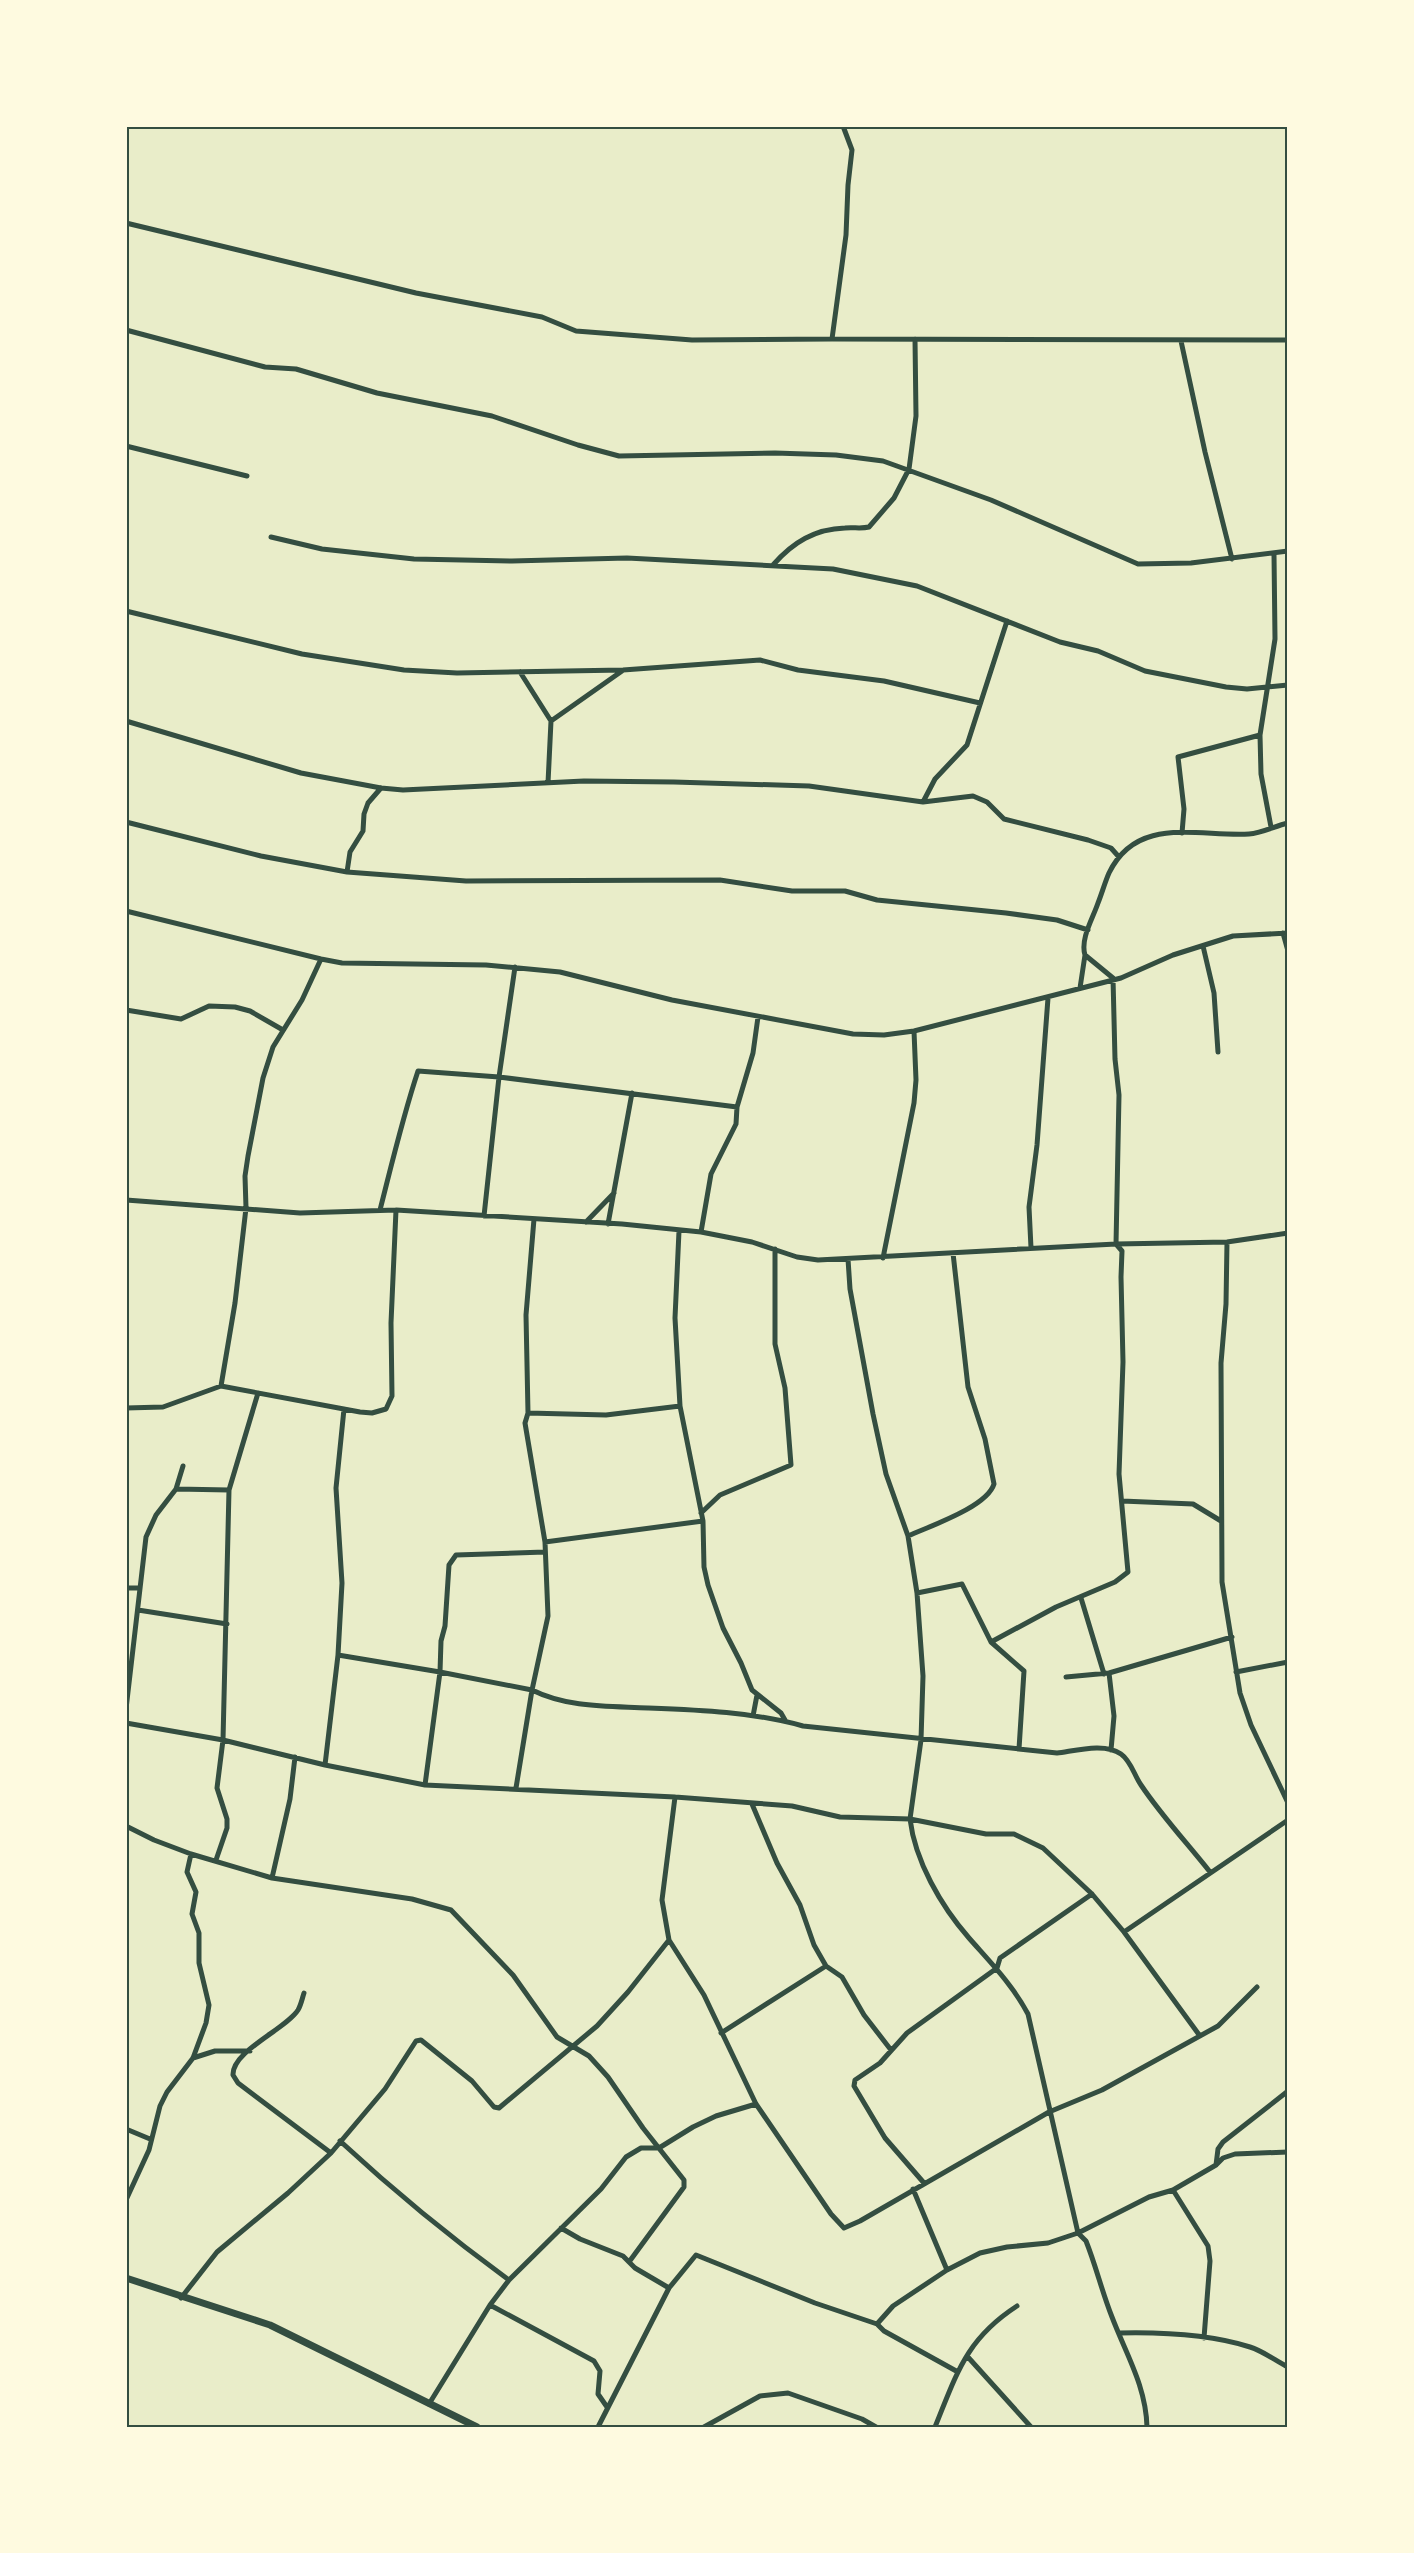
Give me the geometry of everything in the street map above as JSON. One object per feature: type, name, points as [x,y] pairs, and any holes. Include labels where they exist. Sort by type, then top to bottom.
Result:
[{"type":"street","points":[[832,339],[846,235],[852,150],[843,126]]},
{"type":"street","points":[[126,223],[416,293],[542,317],[576,331],[693,340],[1288,340]]},
{"type":"street","points":[[126,330],[266,367],[296,369],[377,393],[492,416],[578,445],[619,456],[775,453],[836,455],[883,461],[991,500],[1138,564],[1170,565],[1288,551]]},
{"type":"street","points":[[773,565],[792,546],[813,533],[869,526],[894,498],[909,469],[916,416],[915,339]]},
{"type":"street","points":[[1181,341],[1205,452],[1232,559]]},
{"type":"street","points":[[126,446],[247,476]]},
{"type":"street","points":[[271,537],[322,549],[414,559],[512,561],[627,558],[833,569],[889,579],[928,590],[1060,642],[1098,651],[1145,671],[1226,687],[1288,685]]},
{"type":"street","points":[[1271,827],[1262,774],[1260,735],[1269,685],[1276,619],[1274,554]]},
{"type":"street","points":[[126,611],[263,646],[404,670],[457,673],[623,670],[760,660],[798,670],[884,681],[980,703]]},
{"type":"street","points":[[923,802],[935,779],[967,746],[973,734],[980,703],[1007,621]]},
{"type":"street","points":[[551,721],[623,670]]},
{"type":"street","points":[[520,672],[551,721],[548,783]]},
{"type":"street","points":[[126,721],[301,773],[403,790],[584,781],[777,783],[923,802],[968,796],[978,797],[987,801],[1004,819],[1088,840],[1112,848],[1119,857]]},
{"type":"street","points":[[1182,833],[1184,809],[1178,757],[1260,735]]},
{"type":"street","points":[[347,872],[350,852],[363,831],[364,814],[368,803],[381,788]]},
{"type":"street","points":[[126,822],[261,855],[347,872],[466,881],[720,880],[792,891],[845,891],[877,900],[1016,914],[1057,920],[1088,930]]},
{"type":"street","points":[[1080,988],[1088,930],[1109,872],[1132,844],[1156,834],[1247,834],[1258,833],[1288,823]]},
{"type":"street","points":[[126,911],[342,963],[400,962],[515,967],[560,972],[672,1000],[853,1034],[884,1035],[914,1031],[1048,998],[1113,978],[1121,978],[1173,955],[1233,936],[1286,933],[1288,951]]},
{"type":"street","points":[[1203,946],[1215,993],[1218,1052]]},
{"type":"street","points":[[1085,956],[1113,978]]},
{"type":"street","points":[[221,1386],[235,1303],[246,1208],[245,1176],[263,1078],[273,1047],[302,1000],[321,959]]},
{"type":"street","points":[[484,1216],[499,1077],[515,967]]},
{"type":"street","points":[[992,1642],[1056,1607],[1115,1582],[1128,1572],[1119,1474],[1123,1362],[1121,1277],[1123,1265],[1122,1251],[1116,1244],[1119,1095],[1115,1059],[1113,978]]},
{"type":"street","points":[[1031,1248],[1029,1207],[1037,1145],[1048,998]]},
{"type":"street","points":[[126,1010],[181,1019],[209,1006],[235,1007],[250,1011],[283,1030]]},
{"type":"street","points":[[701,1232],[708,1185],[736,1124],[737,1107],[753,1053],[758,1017]]},
{"type":"street","points":[[883,1258],[914,1102],[916,1080],[914,1031]]},
{"type":"street","points":[[380,1210],[392,1158],[418,1071],[499,1077],[737,1107]]},
{"type":"street","points":[[608,1224],[632,1093]]},
{"type":"street","points":[[586,1222],[614,1193]]},
{"type":"street","points":[[126,1200],[315,1213],[396,1210],[586,1222],[701,1232],[775,1249],[797,1257],[848,1259],[1116,1244],[1227,1242],[1288,1233]]},
{"type":"street","points":[[126,1408],[163,1407],[221,1386],[344,1410],[372,1413],[383,1411],[391,1399],[391,1323],[396,1210]]},
{"type":"street","points":[[516,1788],[532,1690],[548,1616],[545,1542],[525,1423],[528,1413],[526,1315],[534,1219]]},
{"type":"street","points":[[679,1231],[675,1318],[680,1406],[703,1521],[704,1567],[723,1628],[746,1672],[752,1690],[781,1713],[785,1720]]},
{"type":"street","points":[[1227,1242],[1226,1304],[1221,1363],[1222,1582],[1236,1672],[1251,1725],[1288,1803]]},
{"type":"street","points":[[701,1514],[720,1495],[791,1465],[785,1388],[775,1344],[775,1249]]},
{"type":"street","points":[[908,1536],[958,1514],[983,1499],[992,1490],[994,1484],[985,1439],[968,1387],[953,1253]]},
{"type":"street","points":[[848,1259],[850,1289],[884,1464],[908,1536],[917,1593],[924,1676],[921,1740],[910,1819],[912,1831],[923,1865],[948,1910],[969,1938],[1014,1989],[1028,2014],[1077,2233]]},
{"type":"street","points":[[216,1860],[227,1819],[217,1788],[223,1740],[229,1490],[235,1462],[258,1394]]},
{"type":"street","points":[[528,1413],[606,1414],[680,1406]]},
{"type":"street","points":[[325,1765],[338,1655],[342,1583],[336,1488],[344,1410]]},
{"type":"street","points":[[126,1709],[148,1529],[176,1488],[183,1466]]},
{"type":"street","points":[[176,1488],[229,1490]]},
{"type":"street","points":[[1122,1501],[1193,1504],[1221,1521]]},
{"type":"street","points":[[545,1542],[703,1521]]},
{"type":"street","points":[[425,1785],[440,1672],[449,1565],[452,1558],[456,1555],[545,1552]]},
{"type":"street","points":[[917,1593],[962,1584],[992,1642],[1024,1671],[1019,1749]]},
{"type":"street","points":[[126,1588],[140,1588]]},
{"type":"street","points":[[1081,1598],[1106,1673],[1114,1716],[1111,1750]]},
{"type":"street","points":[[138,1610],[227,1624]]},
{"type":"street","points":[[1066,1677],[1106,1673],[1232,1637]]},
{"type":"street","points":[[338,1655],[532,1690],[546,1697],[576,1704],[712,1711],[785,1720],[802,1726],[1057,1753],[1098,1748],[1111,1750],[1120,1753],[1125,1758],[1141,1785],[1210,1872]]},
{"type":"street","points":[[1236,1672],[1288,1662]]},
{"type":"street","points":[[753,1716],[757,1695]]},
{"type":"street","points":[[126,1723],[223,1740],[325,1765],[425,1785],[675,1797],[792,1806],[840,1817],[910,1819],[986,1834],[1014,1834],[1043,1848],[1092,1894],[1124,1932],[1200,2036]]},
{"type":"street","points":[[272,1878],[290,1799],[295,1757]]},
{"type":"street","points":[[675,1797],[662,1900],[669,1940],[704,1995],[756,2104],[831,2214],[844,2228],[1049,2112],[1102,2090],[1200,2036],[1230,2017],[1257,1987]]},
{"type":"street","points":[[752,1804],[777,1863],[800,1905],[814,1945],[826,1966],[842,1977],[864,2014],[891,2050]]},
{"type":"street","points":[[1124,1932],[1288,1820]]},
{"type":"street","points":[[126,1826],[191,1854],[272,1878],[412,1899],[451,1910],[513,1975],[557,2037],[565,2044],[574,2046],[589,2056],[608,2077],[682,2176],[685,2184],[629,2262]]},
{"type":"street","points":[[126,2200],[148,2150],[160,2106],[200,2044],[209,2005],[199,1963],[199,1933],[192,1914],[196,1892],[187,1872],[191,1854]]},
{"type":"street","points":[[924,2183],[885,2138],[854,2085],[855,2080],[880,2063],[907,2033],[997,1968],[1000,1958],[1092,1894]]},
{"type":"street","points":[[180,2298],[217,2252],[288,2193],[330,2153],[385,2089],[418,2040],[456,2067],[496,2108],[515,2096],[597,2026],[628,1992],[669,1940]]},
{"type":"street","points":[[721,2032],[826,1966]]},
{"type":"street","points":[[304,1993],[302,2004],[293,2016],[257,2043],[234,2067],[234,2079],[330,2153]]},
{"type":"street","points":[[193,2058],[215,2051],[250,2051]]},
{"type":"street","points":[[1216,2165],[1218,2149],[1223,2142],[1288,2091]]},
{"type":"street","points":[[429,2403],[490,2305],[509,2280],[601,2189],[630,2154],[641,2148],[659,2148],[716,2116],[756,2104]]},
{"type":"street","points":[[126,2129],[150,2139]]},
{"type":"street","points":[[340,2141],[404,2199],[509,2280]]},
{"type":"street","points":[[878,2324],[893,2306],[947,2270],[980,2253],[1007,2247],[1048,2243],[1077,2233],[1149,2197],[1173,2190],[1216,2165],[1223,2158],[1235,2154],[1288,2152]]},
{"type":"street","points":[[913,2189],[947,2270]]},
{"type":"street","points":[[1173,2190],[1208,2246],[1210,2260],[1204,2338]]},
{"type":"street","points":[[561,2228],[580,2239],[624,2256],[635,2268],[669,2288]]},
{"type":"street","points":[[1077,2233],[1083,2236],[1088,2245],[1144,2396],[1148,2427]]},
{"type":"street","points":[[598,2427],[669,2288],[694,2256],[699,2255],[815,2303],[878,2324],[884,2331],[958,2372]]},
{"type":"street","points":[[126,2278],[180,2298],[270,2325],[477,2427]]},
{"type":"street","points":[[126,2283],[136,2282]]},
{"type":"street","points":[[490,2305],[594,2361],[600,2371],[598,2394],[607,2407]]},
{"type":"street","points":[[935,2427],[958,2372],[981,2334],[990,2324],[1017,2306]]},
{"type":"street","points":[[1119,2333],[1155,2332],[1204,2338],[1252,2348],[1288,2367]]},
{"type":"street","points":[[967,2356],[1031,2427]]},
{"type":"street","points":[[704,2427],[760,2396],[788,2393],[862,2419],[876,2427]]}]
